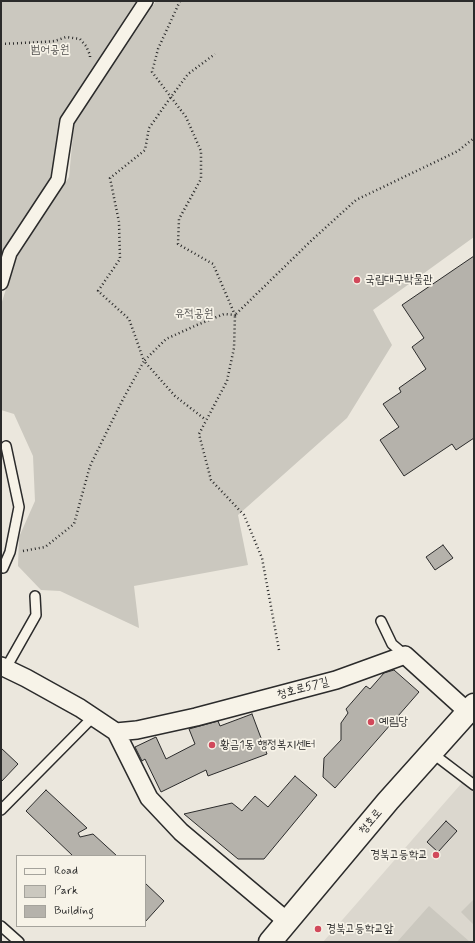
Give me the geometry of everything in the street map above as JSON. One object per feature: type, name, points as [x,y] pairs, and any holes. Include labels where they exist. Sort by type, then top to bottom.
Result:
[{"type":"main road","name":"청호로","points":[[270,942],[388,801],[471,709]]},
{"type":"street","points":[[1,283],[10,253],[58,180],[67,121],[146,1]]},
{"type":"street","points":[[405,655],[471,709]]},
{"type":"street","name":"청호로57길","points":[[116,732],[137,730],[196,717],[336,680],[405,655]]},
{"type":"street","points":[[4,667],[80,708],[116,732],[149,798],[181,832],[288,922]]},
{"type":"lane","points":[[3,568],[10,552],[19,507],[6,446]]},
{"type":"lane","points":[[4,667],[36,615],[35,596]]},
{"type":"lane","points":[[380,621],[392,644],[405,655]]},
{"type":"lane","points":[[1,810],[93,717]]},
{"type":"lane","points":[[432,753],[474,785]]},
{"type":"lane","points":[[1,926],[18,942]]},
{"type":"path","points":[[180,1],[158,49],[152,72],[186,117],[201,151],[201,179],[179,219],[178,244],[213,264],[235,315],[234,348],[227,381],[199,434],[210,480],[244,514],[262,558],[279,650]]},
{"type":"path","points":[[1,44],[55,41],[66,37],[80,39],[86,46],[90,55],[88,62]]},
{"type":"path","points":[[206,420],[175,396],[144,361],[128,318],[98,291],[120,259],[119,222],[110,178],[145,150],[149,128],[171,97],[188,74],[215,54]]},
{"type":"path","points":[[10,552],[45,547],[74,524],[90,466],[121,403],[144,361],[166,339],[224,314],[235,315],[313,239],[356,200],[458,151],[474,138]]},
{"type":"shaded area","name":"경북고등학교","points":[[474,769],[474,942],[323,942]]},
{"type":"green space","name":"범어공원","points":[[1,1],[141,1],[63,119],[58,170],[2,252],[1,257]]},
{"type":"green space","name":"유적공원","points":[[156,1],[474,1],[474,237],[373,310],[392,345],[347,418],[238,515],[248,565],[134,586],[139,628],[60,591],[41,590],[18,566],[19,537],[35,501],[33,456],[14,414],[1,410],[1,305],[15,260],[69,177],[74,124]]},
{"type":"green space","points":[[474,899],[474,925],[461,912]]},
{"type":"green space","points":[[429,906],[470,942],[397,942]]},
{"type":"building","name":"국립대구박물관","points":[[474,256],[474,438],[456,450],[452,444],[404,476],[380,440],[399,427],[383,404],[401,392],[399,388],[426,369],[412,347],[424,338],[402,305]]},
{"type":"building","points":[[443,545],[453,558],[435,570],[426,557]]},
{"type":"building","points":[[394,670],[419,692],[335,788],[323,777],[324,758],[341,740],[341,723],[348,713],[346,709],[366,686],[370,689],[384,673]]},
{"type":"building","points":[[252,714],[267,754],[208,776],[206,770],[161,792],[145,759],[142,761],[135,747],[156,737],[166,759],[195,744],[189,729],[218,721],[220,726]]},
{"type":"building","points":[[1,748],[18,764],[1,782]]},
{"type":"building","points":[[295,776],[317,795],[264,859],[238,859],[184,814],[232,803],[242,811],[255,796],[268,807]]},
{"type":"building","points":[[46,790],[87,828],[78,833],[80,837],[93,834],[116,855],[72,855],[26,811]]},
{"type":"building","points":[[446,821],[457,831],[438,852],[427,842]]},
{"type":"building","points":[[146,884],[164,901],[146,921]]},
{"type":"place","name":"국립대구박물관","points":[[357,280]]},
{"type":"place","name":"예림당","points":[[371,722]]},
{"type":"place","name":"황금1동 행정복지센터","points":[[212,745]]},
{"type":"place","name":"경북고등학교","points":[[436,855]]},
{"type":"place","name":"경북고등학교앞","points":[[318,929]]}]
